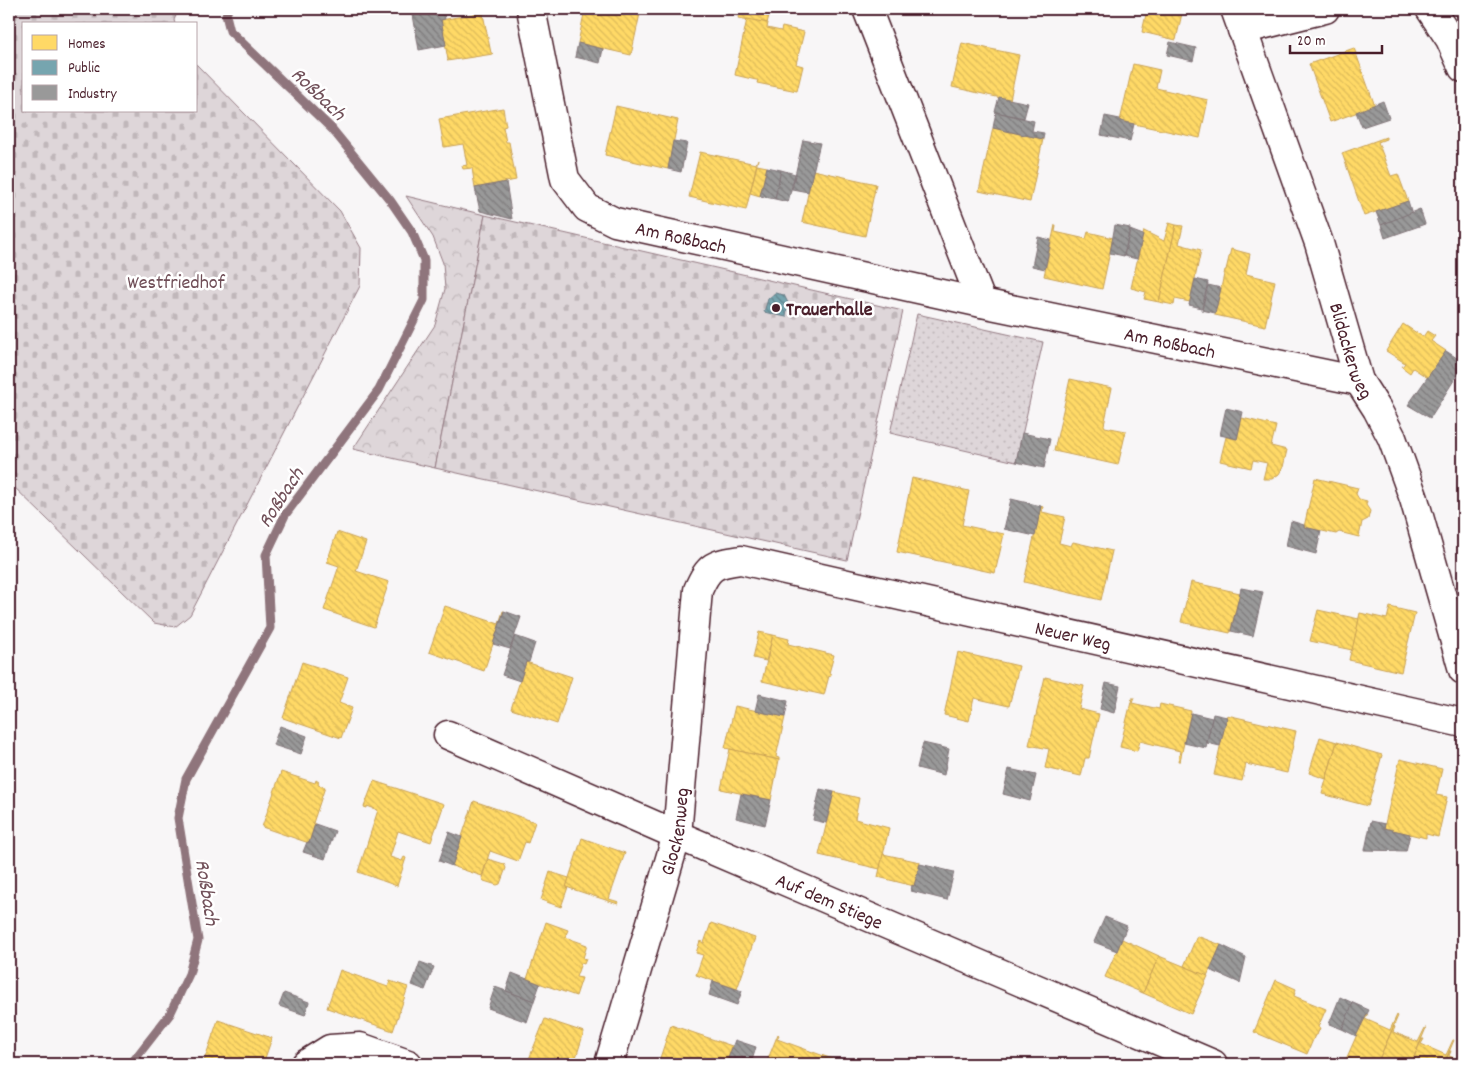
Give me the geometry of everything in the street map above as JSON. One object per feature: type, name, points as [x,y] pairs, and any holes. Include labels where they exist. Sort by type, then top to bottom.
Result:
[{"type":"street","name":"Am Roßbach","points":[[531,9],[565,179],[587,208],[616,222],[982,303],[1359,381]]},
{"type":"street","points":[[867,9],[982,303]]},
{"type":"street","name":"Blidackerweg","points":[[1324,9],[1238,19],[1319,243],[1359,381],[1377,408],[1392,438],[1414,499],[1463,670]]},
{"type":"street","points":[[1430,9],[1450,39],[1463,68]]},
{"type":"street","name":"Neuer Weg","points":[[698,590],[706,574],[719,563],[741,560],[1463,723]]},
{"type":"street","name":"Glockenweg","points":[[609,1064],[677,835],[698,590]]},
{"type":"street","name":"Auf dem Stiege","points":[[448,735],[677,835],[1214,1064]]},
{"type":"street","points":[[306,1064],[330,1049],[360,1047],[408,1064]]},
{"type":"green space","name":"Westfriedhof","points":[[9,9],[179,9],[174,22],[22,22],[22,112],[198,112],[198,66],[340,211],[361,248],[360,286],[190,615],[175,627],[154,623],[9,482]]},
{"type":"green space","points":[[406,196],[485,215],[435,468],[353,449],[435,325],[445,289],[443,263],[433,237]]},
{"type":"green space","points":[[485,215],[903,311],[847,560],[435,468]]},
{"type":"green space","points":[[917,314],[1043,342],[1016,462],[890,433]]},
{"type":"building: Homes","points":[[585,9],[641,9],[631,55],[578,43]]},
{"type":"building: Homes","points":[[741,9],[771,9],[767,23],[738,18]]},
{"type":"building: Homes","points":[[1143,9],[1183,9],[1176,40],[1142,32],[1147,10]]},
{"type":"building: Homes","points":[[485,12],[483,14],[491,53],[493,54],[447,61],[441,20]]},
{"type":"building: Homes","points":[[747,19],[768,23],[767,28],[781,31],[782,27],[804,32],[796,64],[803,66],[797,91],[757,83],[758,80],[735,75]]},
{"type":"building: Homes","points":[[962,43],[1019,55],[1010,100],[952,87]]},
{"type":"building: Homes","points":[[1354,48],[1375,106],[1330,122],[1309,64]]},
{"type":"building: Homes","points":[[1133,64],[1160,70],[1156,88],[1208,100],[1200,138],[1120,121]]},
{"type":"building: Homes","points":[[616,106],[678,120],[668,169],[605,155]]},
{"type":"building: Homes","points":[[503,108],[506,126],[503,127],[506,142],[509,142],[516,180],[475,188],[472,168],[463,169],[462,166],[467,165],[463,144],[444,147],[439,119]]},
{"type":"building: Homes","points":[[993,128],[1043,139],[1030,202],[979,191]]},
{"type":"building: Homes","points":[[1386,137],[1386,139],[1378,142],[1391,176],[1398,174],[1408,201],[1364,216],[1342,153]]},
{"type":"building: Homes","points":[[700,152],[756,164],[758,159],[746,210],[689,197]]},
{"type":"building: Homes","points":[[757,165],[767,167],[760,196],[750,193]]},
{"type":"building: Homes","points":[[813,170],[876,184],[865,236],[802,222]]},
{"type":"building: Homes","points":[[1169,223],[1176,225],[1159,302],[1144,299],[1146,292],[1131,288],[1144,231],[1164,241]]},
{"type":"building: Homes","points":[[1055,225],[1055,232],[1086,239],[1088,232],[1113,238],[1102,289],[1044,276]]},
{"type":"building: Homes","points":[[1176,225],[1183,226],[1179,244],[1201,250],[1190,302],[1175,299],[1174,305],[1159,302]]},
{"type":"building: Homes","points":[[1231,249],[1250,254],[1246,274],[1275,281],[1265,326],[1215,315]]},
{"type":"building: Homes","points":[[1403,324],[1423,337],[1427,331],[1435,336],[1431,341],[1446,351],[1428,378],[1413,368],[1410,373],[1402,367],[1405,363],[1386,351]]},
{"type":"building: Homes","points":[[1070,379],[1112,388],[1104,425],[1105,427],[1126,431],[1118,465],[1054,451]]},
{"type":"building: Homes","points":[[1242,418],[1276,426],[1271,446],[1287,450],[1283,467],[1279,474],[1272,479],[1263,479],[1267,463],[1253,460],[1251,468],[1220,461],[1226,437],[1237,439]]},
{"type":"building: Homes","points":[[1463,474],[1463,495],[1458,476]]},
{"type":"building: Homes","points":[[912,478],[969,491],[962,525],[1004,534],[995,573],[897,552]]},
{"type":"building: Homes","points":[[1315,478],[1358,488],[1356,494],[1359,499],[1367,501],[1366,505],[1370,511],[1368,519],[1362,522],[1359,537],[1304,527]]},
{"type":"building: Homes","points":[[1041,506],[1043,507],[1042,512],[1065,517],[1059,543],[1071,546],[1073,542],[1112,551],[1101,600],[1024,582]]},
{"type":"building: Homes","points":[[337,532],[366,542],[356,571],[389,582],[374,627],[324,610],[339,566],[327,562]]},
{"type":"building: Homes","points":[[1191,582],[1240,593],[1230,633],[1181,622]]},
{"type":"building: Homes","points":[[445,606],[499,624],[504,611],[484,671],[429,652]]},
{"type":"building: Homes","points":[[1390,607],[1415,613],[1401,672],[1349,660],[1360,613],[1387,619]]},
{"type":"building: Homes","points":[[1318,610],[1359,619],[1352,650],[1310,641]]},
{"type":"building: Homes","points":[[759,632],[773,635],[766,661],[753,658]]},
{"type":"building: Homes","points":[[773,635],[789,639],[788,644],[834,655],[829,673],[831,674],[824,695],[762,681]]},
{"type":"building: Homes","points":[[958,652],[1019,666],[1009,706],[974,698],[969,721],[944,715]]},
{"type":"building: Homes","points":[[302,662],[348,677],[339,703],[352,708],[341,738],[283,718]]},
{"type":"building: Homes","points":[[526,662],[572,677],[557,724],[511,709]]},
{"type":"building: Homes","points":[[1045,677],[1084,686],[1079,709],[1099,714],[1089,758],[1085,758],[1081,776],[1045,768],[1049,749],[1029,745]]},
{"type":"building: Homes","points":[[1132,698],[1134,698],[1132,703],[1159,709],[1160,704],[1191,711],[1180,761],[1178,761],[1180,751],[1140,741],[1137,751],[1120,747]]},
{"type":"building: Homes","points":[[735,706],[785,717],[776,757],[779,760],[725,748]]},
{"type":"building: Homes","points":[[1227,715],[1296,731],[1287,773],[1246,764],[1242,781],[1214,775]]},
{"type":"building: Homes","points":[[1320,737],[1337,742],[1326,779],[1309,773]]},
{"type":"building: Homes","points":[[1337,742],[1382,755],[1368,806],[1322,794]]},
{"type":"building: Homes","points":[[730,749],[779,760],[771,800],[721,789]]},
{"type":"building: Homes","points":[[1400,759],[1442,769],[1436,795],[1447,797],[1438,837],[1426,834],[1426,838],[1384,828]]},
{"type":"building: Homes","points":[[281,772],[315,783],[316,780],[319,782],[318,785],[325,787],[313,823],[315,824],[309,843],[262,827]]},
{"type":"building: Homes","points":[[374,781],[444,804],[431,842],[398,831],[390,857],[402,861],[404,857],[406,858],[397,886],[358,872],[378,810],[367,806],[367,808],[364,807]]},
{"type":"building: Homes","points":[[834,792],[859,798],[855,819],[889,828],[880,869],[819,855]]},
{"type":"building: Homes","points":[[474,801],[535,822],[528,843],[525,842],[518,861],[490,851],[482,876],[452,866]]},
{"type":"building: Homes","points":[[582,838],[625,853],[609,899],[619,902],[618,904],[566,887]]},
{"type":"building: Homes","points":[[883,854],[920,862],[914,886],[878,877]]},
{"type":"building: Homes","points":[[488,859],[504,864],[506,868],[500,884],[497,885],[484,881],[482,878]]},
{"type":"building: Homes","points":[[550,872],[569,878],[561,907],[541,900]]},
{"type":"building: Homes","points":[[546,922],[568,930],[565,937],[587,945],[583,958],[586,959],[584,964],[581,963],[576,977],[582,978],[576,996],[527,979]]},
{"type":"building: Homes","points":[[711,923],[755,938],[737,989],[696,975],[703,955],[696,953],[700,941],[704,943]]},
{"type":"building: Homes","points":[[1197,936],[1221,945],[1207,976],[1184,966]]},
{"type":"building: Homes","points":[[1122,939],[1159,956],[1143,993],[1105,977]]},
{"type":"building: Homes","points":[[1159,956],[1208,976],[1191,1014],[1143,993]]},
{"type":"building: Homes","points":[[340,970],[388,987],[390,981],[408,987],[393,1031],[327,1008]]},
{"type":"building: Homes","points":[[1276,980],[1296,989],[1294,996],[1326,1009],[1318,1027],[1320,1028],[1307,1054],[1254,1032]]},
{"type":"building: Homes","points":[[1366,1014],[1368,1015],[1365,1019],[1390,1030],[1398,1016],[1377,1064],[1344,1064]]},
{"type":"building: Homes","points":[[545,1019],[584,1032],[574,1064],[527,1064]]},
{"type":"building: Homes","points":[[218,1020],[272,1038],[263,1064],[203,1064]]},
{"type":"building: Homes","points":[[671,1025],[732,1046],[726,1064],[658,1064]]},
{"type":"building: Homes","points":[[1394,1026],[1393,1032],[1418,1042],[1426,1028],[1411,1064],[1377,1064]]},
{"type":"building: Homes","points":[[778,1034],[777,1039],[846,1064],[766,1064]]},
{"type":"building: Homes","points":[[1422,1039],[1424,1039],[1421,1044],[1446,1055],[1454,1040],[1444,1064],[1411,1064]]},
{"type":"building: Homes","points":[[1450,1051],[1449,1056],[1463,1062],[1463,1064],[1444,1064]]},
{"type":"building: Public","name":"Trauerhalle","points":[[775,293],[784,295],[788,303],[786,317],[764,312],[768,299]]},
{"type":"building: Industry","points":[[412,9],[443,9],[445,19],[441,20],[446,45],[419,50]]},
{"type":"building: Industry","points":[[957,9],[979,9],[978,13]]},
{"type":"building: Industry","points":[[1170,42],[1196,48],[1193,61],[1167,55]]},
{"type":"building: Industry","points":[[578,43],[603,49],[600,63],[575,57]]},
{"type":"building: Industry","points":[[999,97],[1028,103],[1024,118],[995,112]]},
{"type":"building: Industry","points":[[1383,101],[1389,118],[1362,127],[1356,112]]},
{"type":"building: Industry","points":[[996,112],[1034,121],[1032,131],[1044,133],[1043,139],[993,128]]},
{"type":"building: Industry","points":[[1105,116],[1134,124],[1130,141],[1101,135]]},
{"type":"building: Industry","points":[[803,140],[820,143],[808,192],[792,189]]},
{"type":"building: Industry","points":[[673,141],[687,143],[681,172],[668,169]]},
{"type":"building: Industry","points":[[767,167],[781,170],[775,199],[760,196]]},
{"type":"building: Industry","points":[[781,170],[795,174],[788,202],[775,199]]},
{"type":"building: Industry","points":[[506,182],[512,219],[480,211],[475,188]]},
{"type":"building: Industry","points":[[1408,201],[1412,214],[1381,225],[1376,212]]},
{"type":"building: Industry","points":[[1420,209],[1425,224],[1385,238],[1381,225]]},
{"type":"building: Industry","points":[[1115,225],[1130,228],[1124,256],[1110,253]]},
{"type":"building: Industry","points":[[1130,230],[1143,235],[1137,259],[1124,256]]},
{"type":"building: Industry","points":[[1038,237],[1051,240],[1045,269],[1032,266]]},
{"type":"building: Industry","points":[[1195,279],[1208,282],[1202,308],[1189,305]]},
{"type":"building: Industry","points":[[1208,285],[1221,288],[1215,313],[1202,310]]},
{"type":"building: Industry","points":[[1446,351],[1463,362],[1463,366],[1430,418],[1408,405]]},
{"type":"building: Industry","points":[[1226,408],[1243,412],[1237,439],[1220,435]]},
{"type":"building: Industry","points":[[1022,433],[1050,439],[1044,468],[1016,462]]},
{"type":"building: Industry","points":[[1011,499],[1041,506],[1035,536],[1004,529]]},
{"type":"building: Industry","points":[[1291,521],[1304,525],[1304,527],[1321,531],[1316,554],[1286,546]]},
{"type":"building: Industry","points":[[1241,588],[1263,592],[1253,636],[1231,631]]},
{"type":"building: Industry","points":[[504,611],[521,617],[510,649],[493,644]]},
{"type":"building: Industry","points":[[515,636],[535,643],[520,681],[502,675]]},
{"type":"building: Industry","points":[[1106,683],[1120,686],[1114,713],[1100,709]]},
{"type":"building: Industry","points":[[759,694],[788,701],[785,717],[755,711]]},
{"type":"building: Industry","points":[[1191,713],[1212,718],[1206,748],[1184,743]]},
{"type":"building: Industry","points":[[1213,714],[1227,717],[1220,746],[1207,743]]},
{"type":"building: Industry","points":[[280,726],[307,736],[301,754],[273,745]]},
{"type":"building: Industry","points":[[923,743],[949,749],[944,775],[917,768]]},
{"type":"building: Industry","points":[[1009,769],[1036,775],[1030,801],[1003,794]]},
{"type":"building: Industry","points":[[820,789],[834,792],[826,823],[813,820]]},
{"type":"building: Industry","points":[[741,794],[771,800],[765,825],[736,818]]},
{"type":"building: Industry","points":[[1371,821],[1385,824],[1384,828],[1410,834],[1406,851],[1365,850]]},
{"type":"building: Industry","points":[[315,824],[335,831],[325,859],[303,852],[307,842],[309,843]]},
{"type":"building: Industry","points":[[449,832],[462,837],[452,866],[439,861]]},
{"type":"building: Industry","points":[[920,864],[954,872],[947,900],[911,891]]},
{"type":"building: Industry","points":[[1105,917],[1127,926],[1117,951],[1094,942]]},
{"type":"building: Industry","points":[[1221,945],[1246,957],[1240,983],[1210,970]]},
{"type":"building: Industry","points":[[420,962],[434,967],[425,990],[412,985]]},
{"type":"building: Industry","points":[[512,973],[540,984],[534,1001],[506,991]]},
{"type":"building: Industry","points":[[713,981],[742,991],[737,1005],[709,995]]},
{"type":"building: Industry","points":[[495,987],[534,1001],[527,1022],[488,1008]]},
{"type":"building: Industry","points":[[284,993],[309,1002],[305,1015],[279,1006]]},
{"type":"building: Industry","points":[[1340,997],[1353,1003],[1342,1029],[1329,1024]]},
{"type":"building: Industry","points":[[1353,1003],[1369,1010],[1356,1036],[1342,1029]]},
{"type":"building: Industry","points":[[735,1040],[756,1047],[751,1064],[726,1064]]},
{"type":"waterway","name":"Roßbach","points":[[131,1064],[170,1014],[189,974],[198,940],[178,818],[186,779],[270,628],[266,555],[285,515],[379,390],[424,300],[424,260],[412,232],[390,200],[332,129],[230,31],[226,15],[228,9]]},
{"type":"place","name":"Trauerhalle","points":[[776,308]]}]
